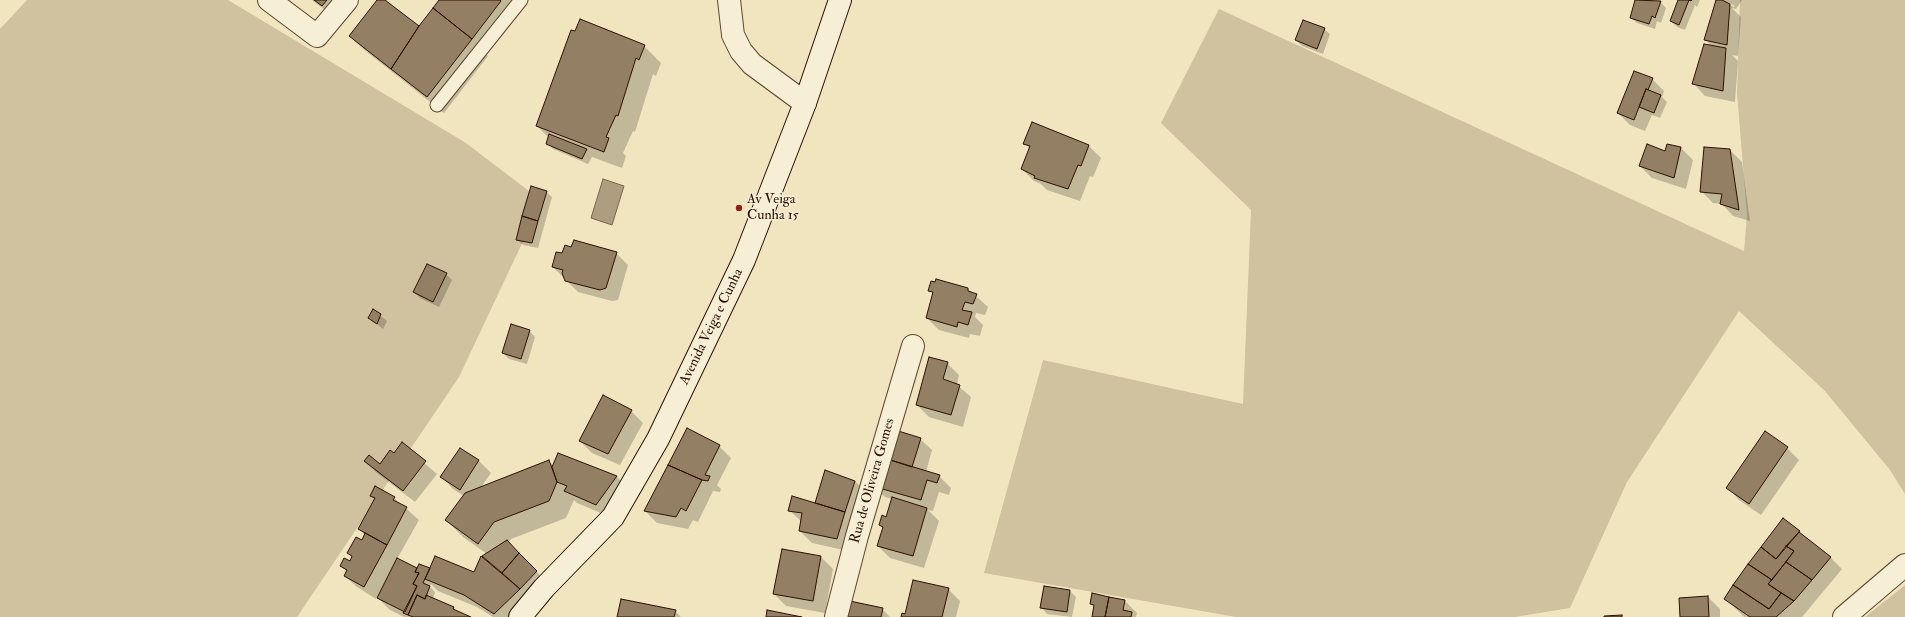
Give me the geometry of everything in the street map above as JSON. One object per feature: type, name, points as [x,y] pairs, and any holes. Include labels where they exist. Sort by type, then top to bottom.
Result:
[{"type":"street","points":[[269,0],[317,36],[347,0]]},
{"type":"street","points":[[728,0],[733,35],[740,51],[752,64],[804,103]]},
{"type":"street","name":"Avenida Veiga e Cunha","points":[[520,617],[544,588],[612,517],[658,438],[744,260],[804,103],[840,0]]},
{"type":"street","name":"Rua de Oliveira Gomes","points":[[836,617],[857,536],[913,346]]},
{"type":"street","points":[[1844,617],[1905,565]]},
{"type":"lane","points":[[437,105],[521,0]]},
{"type":"shaded area","points":[[27,0],[228,0],[466,143],[542,201],[459,377],[297,617],[0,617],[0,29]]},
{"type":"shaded area","points":[[1740,0],[1905,0],[1905,494],[1890,470],[1825,391],[1739,311],[1627,482],[1570,608],[1515,617],[1236,617],[984,573],[1043,360],[1243,404],[1251,210],[1161,123],[1219,9],[1744,251],[1747,215],[1737,93]]},
{"type":"shaded area","points":[[603,179],[624,186],[612,225],[591,218]]},
{"type":"shaded area","points":[[1905,585],[1905,617],[1865,617]]},
{"type":"building","points":[[314,0],[327,0],[322,6]]},
{"type":"building","points":[[377,0],[385,0],[419,26],[391,69],[349,36]]},
{"type":"building","points":[[439,0],[501,1],[472,39],[433,8]]},
{"type":"building","points":[[1635,0],[1661,1],[1655,18],[1652,16],[1649,24],[1630,18]]},
{"type":"building","points":[[1678,0],[1689,0],[1679,25],[1670,21]]},
{"type":"building","points":[[1716,0],[1722,0],[1730,4],[1727,45],[1704,40]]},
{"type":"building","points":[[433,8],[472,39],[427,97],[391,69],[419,26]]},
{"type":"building","points":[[580,19],[645,45],[639,60],[636,58],[618,116],[616,115],[606,137],[609,138],[604,152],[536,126],[571,30],[575,31]]},
{"type":"building","points":[[1303,20],[1325,28],[1317,49],[1295,40]]},
{"type":"building","points":[[1704,44],[1726,48],[1723,91],[1692,84]]},
{"type":"building","points":[[1634,71],[1653,78],[1648,90],[1646,89],[1634,120],[1617,113]]},
{"type":"building","points":[[1646,89],[1661,95],[1654,113],[1639,107]]},
{"type":"building","points":[[1032,122],[1089,145],[1081,166],[1078,165],[1068,189],[1034,178],[1035,176],[1021,169],[1030,146],[1023,144]]},
{"type":"building","points":[[549,134],[587,149],[582,159],[546,144]]},
{"type":"building","points":[[1647,144],[1665,151],[1667,144],[1681,147],[1674,178],[1639,166]]},
{"type":"building","points":[[1704,147],[1730,149],[1739,210],[1720,204],[1722,194],[1700,192]]},
{"type":"building","points":[[531,186],[547,191],[538,221],[522,216]]},
{"type":"building","points":[[522,216],[538,221],[532,243],[516,240]]},
{"type":"building","points":[[574,240],[617,252],[606,288],[600,290],[565,281],[562,273],[563,270],[552,267],[556,252],[562,253],[565,245],[571,247]]},
{"type":"building","points":[[427,264],[447,273],[433,302],[413,292]]},
{"type":"building","points":[[936,279],[968,288],[968,291],[977,294],[973,304],[965,302],[962,310],[972,312],[968,325],[958,322],[957,327],[926,318],[933,292],[928,291],[931,281],[935,282]]},
{"type":"building","points":[[373,309],[381,314],[377,324],[368,318]]},
{"type":"building","points":[[511,324],[530,330],[521,359],[502,353]]},
{"type":"building","points":[[929,357],[948,362],[943,379],[960,385],[951,415],[916,405]]},
{"type":"building","points":[[603,395],[632,410],[608,454],[579,441]]},
{"type":"building","points":[[687,428],[720,445],[705,475],[710,476],[708,481],[702,480],[668,465]]},
{"type":"building","points":[[895,430],[921,438],[912,467],[887,459]]},
{"type":"building","points":[[1765,431],[1788,447],[1749,504],[1726,488]]},
{"type":"building","points":[[402,442],[426,461],[403,491],[364,461],[369,455],[380,464],[390,450],[394,453]]},
{"type":"building","points":[[460,448],[479,460],[460,490],[440,477]]},
{"type":"building","points":[[558,453],[617,476],[596,505],[564,491],[567,486],[557,482],[552,467]]},
{"type":"building","points":[[887,459],[940,475],[937,483],[927,480],[921,500],[872,486]]},
{"type":"building","points":[[549,460],[557,482],[549,501],[494,522],[478,544],[445,520],[465,493]]},
{"type":"building","points":[[668,465],[702,480],[686,511],[681,508],[676,517],[644,511]]},
{"type":"building","points":[[825,470],[855,481],[845,512],[815,503]]},
{"type":"building","points":[[375,486],[395,497],[393,500],[407,507],[387,545],[358,529],[375,498],[370,496]]},
{"type":"building","points":[[792,496],[845,512],[837,539],[799,531],[802,513],[788,511]]},
{"type":"building","points":[[892,497],[927,508],[913,556],[877,546],[883,527],[879,525],[882,515],[886,517]]},
{"type":"building","points":[[1783,518],[1800,531],[1776,559],[1761,547]]},
{"type":"building","points":[[1799,532],[1831,557],[1812,580],[1786,562],[1794,551],[1786,546]]},
{"type":"building","points":[[365,533],[387,545],[364,587],[344,576],[347,570],[340,566],[344,558],[350,561],[352,556],[347,553],[356,537],[362,540]]},
{"type":"building","points":[[507,540],[519,553],[502,573],[482,556]]},
{"type":"building","points":[[1786,546],[1794,551],[1772,580],[1748,564],[1761,547],[1776,559]]},
{"type":"building","points":[[782,549],[821,556],[813,601],[773,594]]},
{"type":"building","points":[[519,553],[537,571],[520,589],[502,573]]},
{"type":"building","points":[[435,556],[474,572],[481,556],[520,589],[494,614],[464,595],[425,579]]},
{"type":"building","points":[[397,558],[417,568],[415,572],[419,573],[413,584],[417,586],[405,612],[377,598]]},
{"type":"building","points":[[1786,562],[1812,580],[1794,601],[1768,584]]},
{"type":"building","points":[[419,564],[430,568],[423,583],[430,586],[425,599],[417,595],[408,615],[403,613],[417,586],[413,584],[419,573],[415,572]]},
{"type":"building","points":[[1748,564],[1772,580],[1768,584],[1781,593],[1769,609],[1733,585]]},
{"type":"building","points":[[913,580],[949,588],[942,617],[901,617],[902,613],[905,614]]},
{"type":"building","points":[[1733,585],[1769,609],[1781,593],[1794,601],[1776,617],[1750,617],[1724,599]]},
{"type":"building","points":[[1044,586],[1070,590],[1067,612],[1040,608]]},
{"type":"building","points":[[1092,593],[1109,597],[1105,617],[1092,617],[1094,605],[1090,604]]},
{"type":"building","points":[[417,595],[425,599],[426,595],[454,607],[453,609],[471,617],[413,617],[408,615]]},
{"type":"building","points":[[1708,596],[1709,617],[1680,617],[1679,598]]},
{"type":"building","points":[[1109,597],[1125,600],[1123,610],[1132,612],[1131,617],[1105,617]]},
{"type":"building","points":[[621,599],[676,610],[674,617],[617,617]]},
{"type":"building","points":[[845,600],[883,608],[881,617],[842,617]]},
{"type":"building","points":[[767,610],[802,617],[766,617]]},
{"type":"building","points":[[1622,615],[1622,617],[1604,617],[1604,616]]},
{"type":"place","name":"Av Veiga Cunha 15","points":[[739,208]]}]
